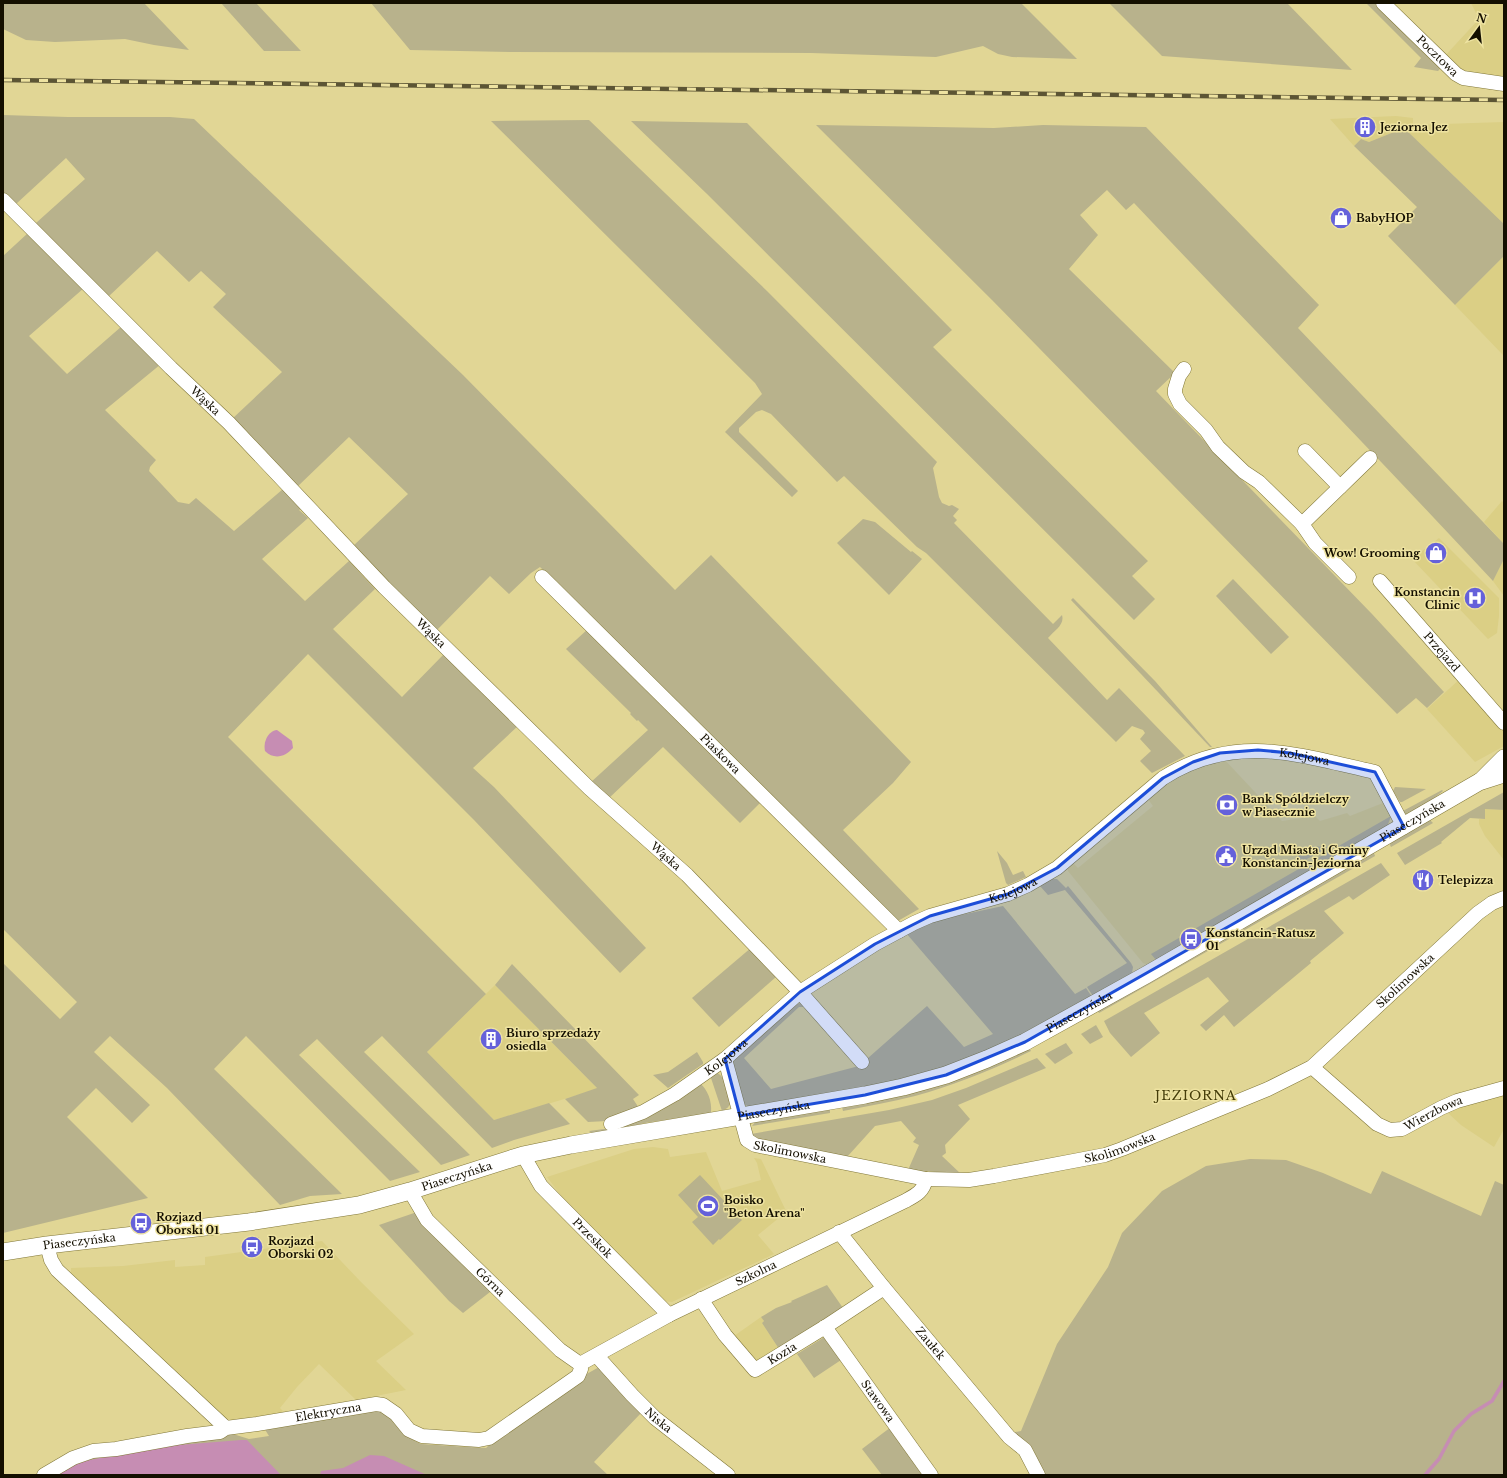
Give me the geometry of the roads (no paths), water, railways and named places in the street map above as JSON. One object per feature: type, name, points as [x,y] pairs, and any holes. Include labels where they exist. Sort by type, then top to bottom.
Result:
[{"type":"main road","name":"Piaseczyńska","points":[[3,1252],[48,1245],[248,1222],[360,1205],[523,1156],[571,1145],[865,1095],[903,1087],[946,1075],[1025,1042],[1139,979],[1404,827],[1479,782],[1504,758]]},
{"type":"main road","name":"Piaseczyńska","points":[[1479,782],[1504,774]]},
{"type":"street","name":"Pocztowa","points":[[1383,3],[1456,74],[1463,78],[1504,84]]},
{"type":"street","name":"Wąska","points":[[3,200],[171,368],[229,423],[384,588],[589,788],[687,875],[800,992],[862,1062]]},
{"type":"street","points":[[1184,369],[1179,376],[1175,390],[1175,394],[1180,404],[1206,430],[1218,447],[1244,472],[1259,482],[1302,524],[1315,544],[1349,577]]},
{"type":"street","points":[[1305,451],[1340,487]]},
{"type":"street","points":[[1302,524],[1370,458]]},
{"type":"street","name":"Piaskowa","points":[[542,577],[899,931]]},
{"type":"street","name":"Przejazd","points":[[1380,581],[1504,723]]},
{"type":"street","name":"Kolejowa","points":[[611,1124],[648,1110],[674,1094],[725,1059],[800,992],[875,944],[930,916],[1008,894],[1028,885],[1057,868],[1163,778],[1193,762],[1220,753],[1258,750],[1290,753],[1376,772],[1404,827]]},
{"type":"street","name":"Skolimowska","points":[[725,1059],[747,1140],[755,1145],[926,1179],[969,1180],[1105,1154],[1122,1149],[1268,1089],[1312,1067],[1478,913],[1492,903],[1504,898]]},
{"type":"street","name":"Wierzbowa","points":[[1312,1067],[1377,1124],[1390,1130],[1402,1129],[1457,1101],[1504,1088]]},
{"type":"street","name":"Przeskok","points":[[523,1156],[541,1186],[669,1315]]},
{"type":"street","name":"Szkolna","points":[[580,1364],[669,1315],[918,1194],[923,1189],[926,1179]]},
{"type":"street","name":"Górna","points":[[410,1191],[427,1220],[560,1350],[580,1364]]},
{"type":"street","name":"Zaułek","points":[[839,1232],[1009,1437],[1025,1450],[1038,1475]]},
{"type":"street","points":[[48,1245],[51,1260],[57,1270],[226,1428]]},
{"type":"street","name":"Kozia","points":[[702,1299],[725,1335],[755,1370],[825,1327],[884,1288]]},
{"type":"street","name":"Stawowa","points":[[825,1327],[931,1475]]},
{"type":"street","name":"Niska","points":[[597,1356],[632,1395],[656,1418],[728,1475]]},
{"type":"street","name":"Elektryczna","points":[[44,1475],[73,1458],[87,1453],[220,1432],[226,1428],[376,1404],[383,1405],[396,1414],[409,1430],[422,1436],[479,1440],[489,1438],[578,1376],[581,1369],[580,1364]]},
{"type":"waterway","points":[[1425,1475],[1439,1459],[1454,1431],[1471,1414],[1492,1401],[1504,1381]]},
{"type":"railway","points":[[3,80],[1504,100]]},
{"type":"place","name":"Jeziorna Jez","points":[[1365,127]]},
{"type":"place","name":"BabyHOP","points":[[1341,218]]},
{"type":"place","name":"Wow! Grooming","points":[[1436,553]]},
{"type":"place","name":"Konstancin Clinic","points":[[1475,598]]},
{"type":"place","name":"Bank Spóldzielczy w Piasecznie","points":[[1227,805]]},
{"type":"place","name":"Urząd Miasta i Gminy Konstancin-Jeziorna","points":[[1226,856]]},
{"type":"place","name":"Telepizza","points":[[1423,880]]},
{"type":"place","name":"Konstancin-Ratusz 01","points":[[1191,939]]},
{"type":"place","name":"Biuro sprzedaży osiedla","points":[[491,1039]]},
{"type":"place","name":"Boisko \"Beton Arena\"","points":[[708,1206]]},
{"type":"place","name":"Rozjazd Oborski 01","points":[[141,1223]]},
{"type":"place","name":"Rozjazd Oborski 02","points":[[252,1247]]},
{"type":"district","name":"JEZIORNA","points":[[1196,1095]]}]
